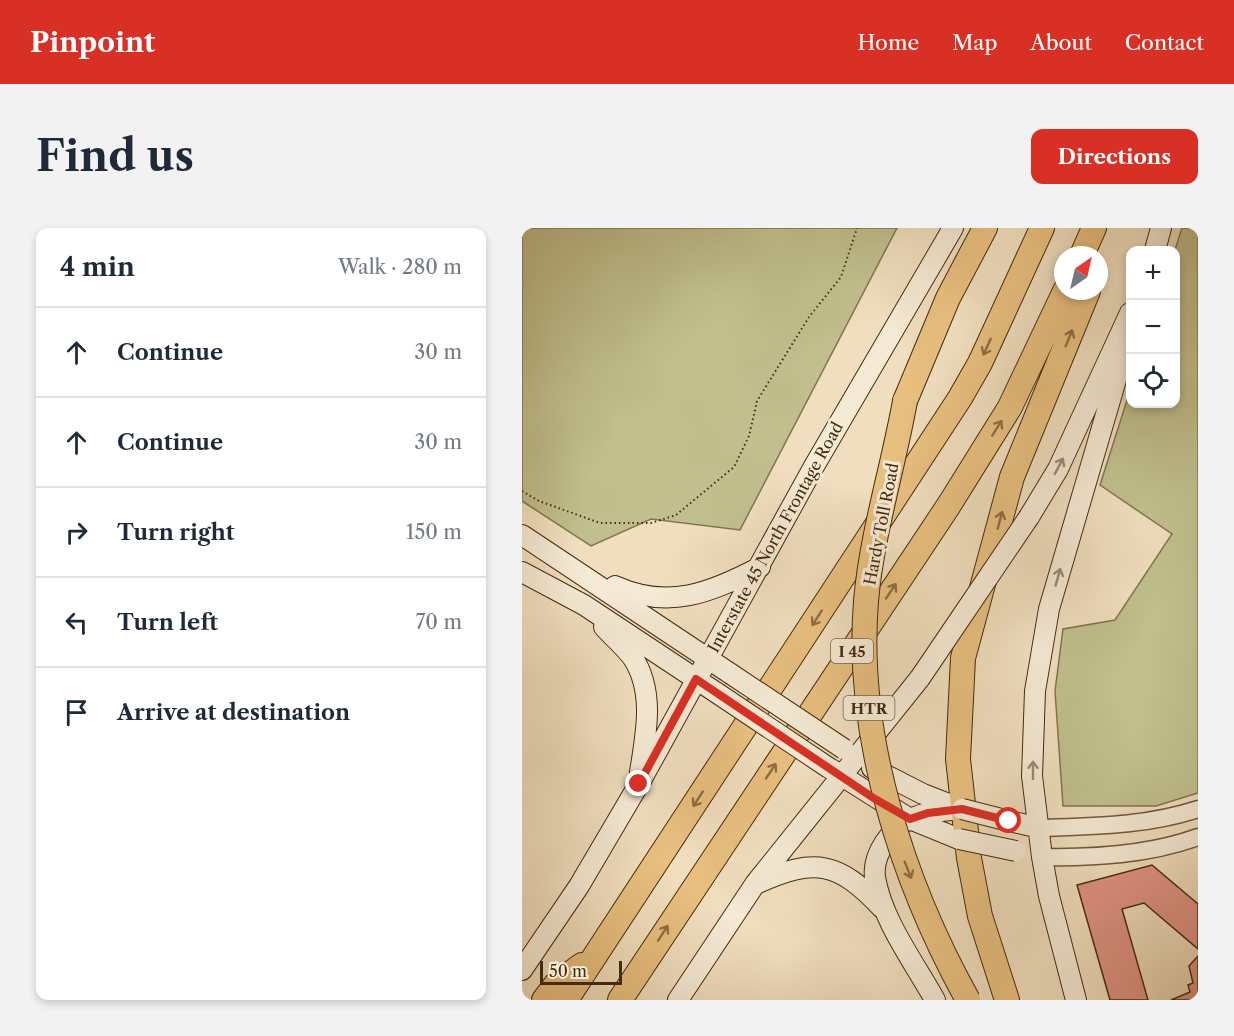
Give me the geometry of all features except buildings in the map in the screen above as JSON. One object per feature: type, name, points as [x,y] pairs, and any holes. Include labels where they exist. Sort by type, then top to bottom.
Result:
[{"type":"highway","name":"Hardy Toll Road","points":[[968,1000],[949,966],[905,864],[870,723],[866,602],[877,525],[905,401],[948,298],[985,228]]},
{"type":"highway","name":"I 45","points":[[566,1000],[960,398],[980,363],[1042,228]]},
{"type":"highway","points":[[1086,246],[1094,228]]},
{"type":"highway","points":[[1093,246],[1094,228]]},
{"type":"highway","name":"I 45","points":[[620,1000],[949,505],[1010,407],[1061,300]]},
{"type":"highway","points":[[1007,1000],[980,916],[969,858],[958,759],[963,658],[1012,477],[1084,300]]},
{"type":"highway","points":[[544,1000],[557,983],[596,954]]},
{"type":"highway","points":[[635,1000],[643,965]]},
{"type":"main road","name":"Interstate 45 North Frontage Road","points":[[522,970],[579,886],[639,784],[819,458],[953,228]]},
{"type":"main road","points":[[1156,246],[1161,228]]},
{"type":"main road","points":[[678,1000],[755,884],[835,772],[920,678],[1029,517],[1058,469],[1126,324]]},
{"type":"main road","points":[[1076,1000],[1048,896],[1042,857],[1041,828],[1032,776],[1035,691],[1049,609],[1126,349]]},
{"type":"main road","points":[[522,534],[850,753],[920,812],[960,839],[1042,857]]},
{"type":"main road","points":[[554,555],[573,559],[610,584],[636,596],[672,600],[704,592],[760,567]]},
{"type":"main road","points":[[522,572],[584,605],[875,799],[920,812],[962,809],[1041,828]]},
{"type":"main road","points":[[584,605],[633,658],[646,688],[647,728],[639,784]]},
{"type":"main road","points":[[875,799],[886,827],[885,843]]},
{"type":"main road","points":[[920,812],[891,833],[880,850],[875,875],[886,912],[935,1000]]},
{"type":"main road","points":[[755,884],[788,869],[812,866],[835,870],[861,885],[886,912]]},
{"type":"street","points":[[1041,828],[1121,826],[1154,821],[1198,809]]},
{"type":"street","points":[[1042,857],[1133,852],[1172,846],[1198,837]]},
{"type":"path","points":[[522,491],[539,501],[600,523],[651,522],[676,515],[734,467],[749,436],[757,401],[809,317],[841,277],[857,228]]},
{"type":"shaded area","points":[[522,228],[897,228],[740,530],[651,519],[591,546],[522,501]]},
{"type":"shaded area","points":[[1182,228],[1198,228],[1198,793],[1156,806],[1063,806],[1055,691],[1063,629],[1115,620],[1172,534],[1100,485],[1126,404],[1126,408],[1180,408],[1180,246],[1176,246]]},
{"type":"route","points":[[639,784],[696,679],[875,799],[910,819],[928,813],[962,809],[1009,821]]}]
